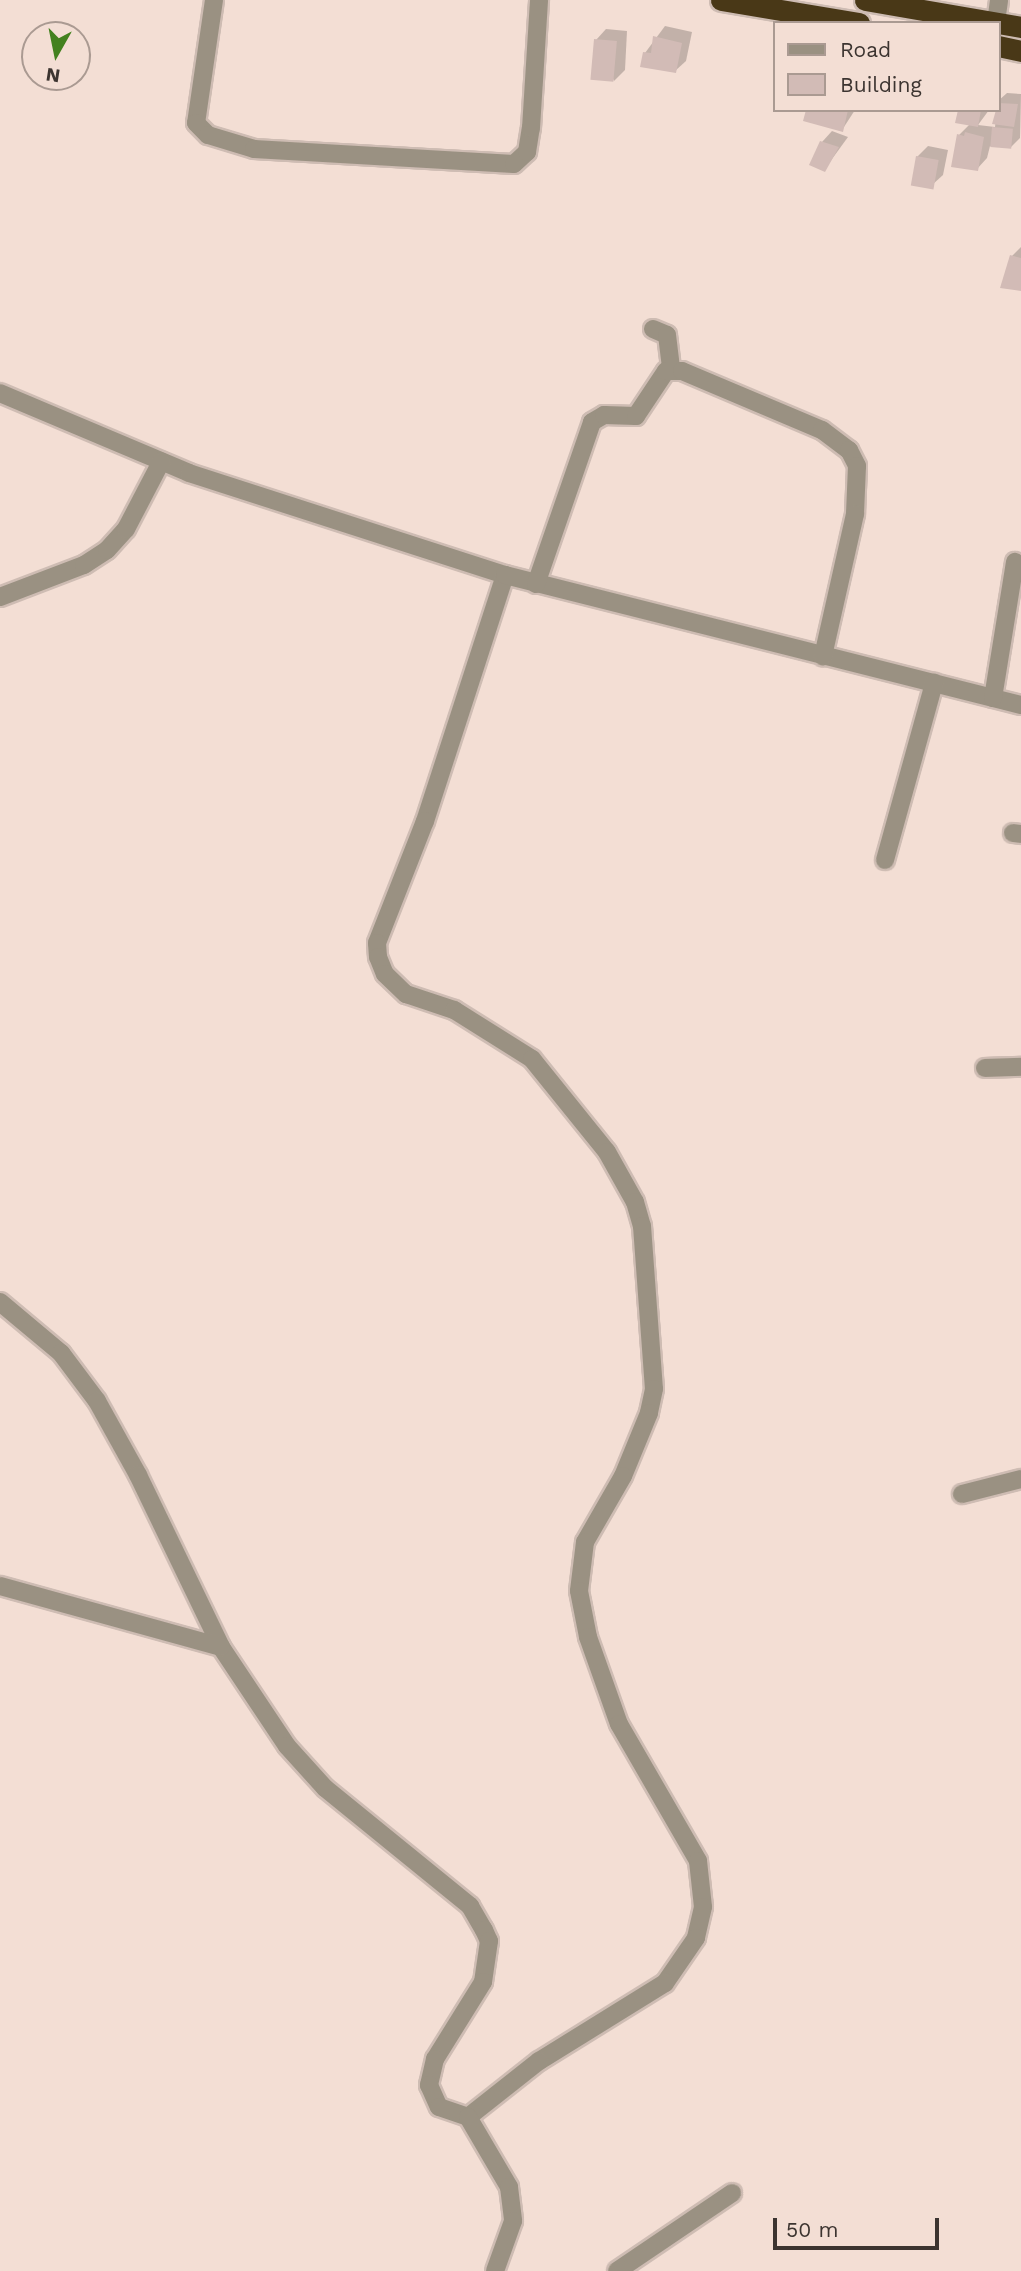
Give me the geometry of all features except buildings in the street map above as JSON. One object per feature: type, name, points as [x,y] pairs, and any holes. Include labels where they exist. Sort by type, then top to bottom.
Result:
[{"type":"highway","points":[[721,0],[847,21]]},
{"type":"highway","points":[[865,0],[990,21]]},
{"type":"highway","points":[[1000,23],[1021,27]]},
{"type":"highway","points":[[1000,46],[1021,51]]},
{"type":"street","points":[[214,0],[196,123],[208,135],[254,149],[514,164],[527,152],[531,128],[539,0]]},
{"type":"street","points":[[996,21],[999,0]]},
{"type":"street","points":[[653,329],[667,335],[671,369]]},
{"type":"street","points":[[536,584],[592,422],[604,415],[636,416],[660,378],[671,369]]},
{"type":"street","points":[[671,369],[793,416],[849,450],[857,466],[858,493],[823,656]]},
{"type":"street","points":[[0,393],[160,462],[505,575],[1021,705]]},
{"type":"street","points":[[0,597],[84,565],[107,550],[126,529],[160,462]]},
{"type":"street","points":[[993,698],[1015,562]]},
{"type":"street","points":[[468,2117],[559,2048],[665,1983],[696,1938],[703,1907],[698,1861],[619,1724],[588,1637],[579,1591],[585,1542],[628,1466],[649,1413],[654,1389],[642,1226],[635,1202],[607,1152],[532,1059],[454,1010],[406,994],[385,974],[378,957],[377,943],[425,821],[505,575]]},
{"type":"street","points":[[885,860],[934,683]]},
{"type":"street","points":[[985,1068],[1021,1068]]},
{"type":"street","points":[[0,1302],[61,1353],[97,1401],[138,1475],[221,1647],[287,1746],[325,1788],[470,1906],[484,1930],[489,1941],[483,1982],[429,2073],[439,2107],[468,2117],[512,2199],[513,2221],[495,2271]]},
{"type":"street","points":[[962,1494],[1021,1479]]},
{"type":"street","points":[[0,1586],[221,1647]]},
{"type":"street","points":[[617,2271],[732,2193]]}]
